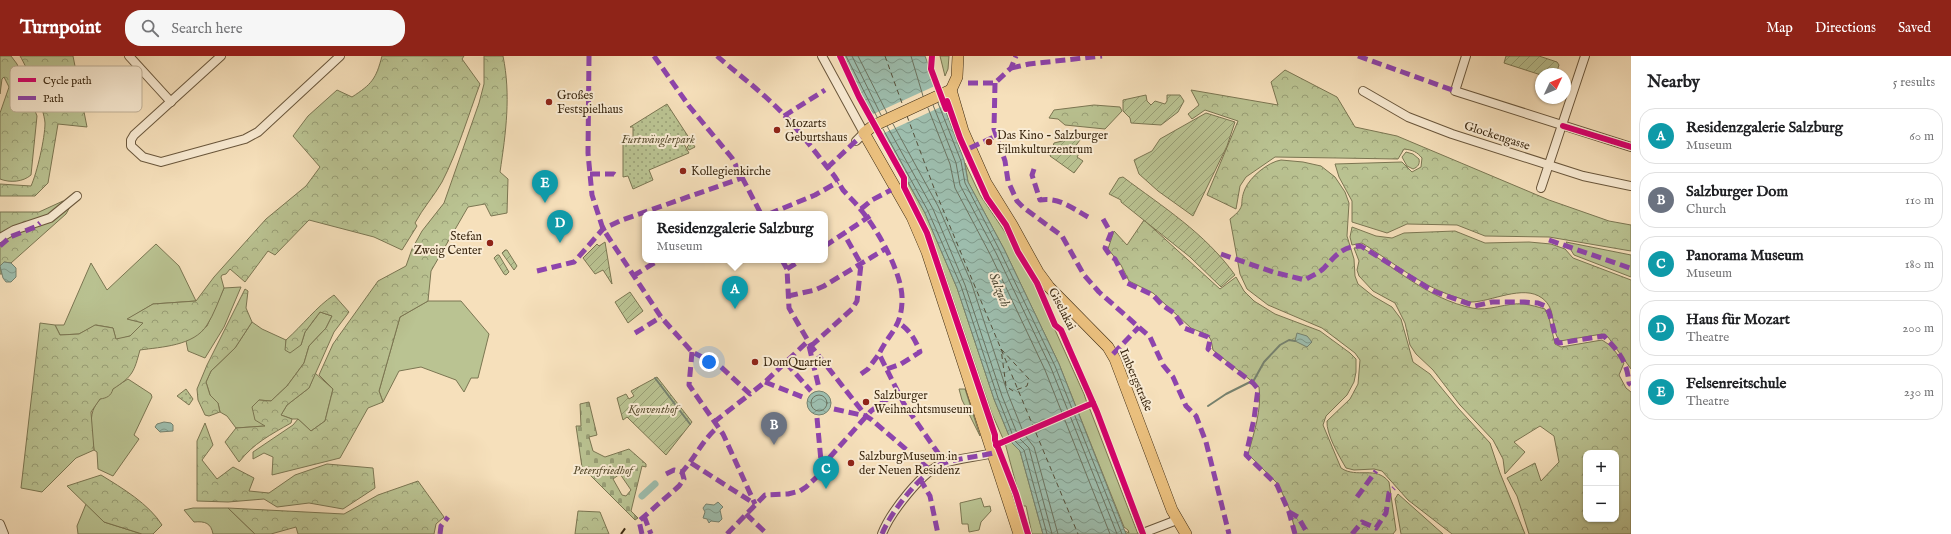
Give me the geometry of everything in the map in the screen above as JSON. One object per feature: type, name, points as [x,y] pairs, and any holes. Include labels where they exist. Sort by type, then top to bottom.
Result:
[{"type":"main road","points":[[958,56],[957,76],[947,92],[864,133],[912,217],[927,252],[1019,534]]},
{"type":"main road","name":"Imbergstraße","points":[[947,92],[983,177],[1042,278],[1113,354],[1177,520],[1186,534]]},
{"type":"street","points":[[129,56],[138,66]]},
{"type":"street","points":[[220,56],[134,135],[131,140],[131,146],[143,157],[161,162],[245,139],[258,132],[340,56]]},
{"type":"street","points":[[822,56],[864,133]]},
{"type":"street","points":[[1466,56],[1455,91],[1631,147]]},
{"type":"street","points":[[1541,188],[1563,126],[1585,56]]},
{"type":"street","points":[[142,70],[171,102]]},
{"type":"street","name":"Glockengasse","points":[[1363,91],[1408,117],[1452,134],[1584,176],[1631,186]]},
{"type":"street","points":[[0,238],[14,230],[40,223],[50,218],[77,196]]},
{"type":"street","points":[[882,534],[906,496],[930,470],[944,463],[993,453]]},
{"type":"street","points":[[1143,533],[1177,520]]},
{"type":"street","points":[[0,524],[4,534]]},
{"type":"green space","points":[[0,56],[11,56],[18,66],[10,66],[10,112],[35,112],[37,116],[31,175],[16,181],[0,179],[0,113],[9,87],[4,77],[2,79],[0,94]]},
{"type":"green space","points":[[20,56],[73,56],[75,66],[25,66]]},
{"type":"green space","points":[[382,56],[464,56],[462,59],[480,84],[448,170],[439,187],[415,223],[417,226],[402,250],[374,237],[309,220],[275,255],[268,251],[245,282],[230,269],[221,277],[224,288],[212,316],[201,332],[186,341],[176,344],[140,350],[134,369],[129,377],[113,389],[108,396],[100,399],[91,412],[94,450],[76,458],[42,492],[21,488],[40,323],[55,325],[60,335],[79,334],[95,325],[113,328],[116,339],[130,336],[143,323],[127,319],[153,304],[196,301],[214,277],[266,219],[306,186],[320,167],[293,136],[308,116],[337,90],[352,97],[369,84],[378,70]]},
{"type":"green space","points":[[484,56],[503,56],[507,85],[507,114],[500,172],[508,179],[507,213],[491,216],[485,204],[468,207],[431,271],[428,301],[400,317],[379,391],[383,402],[368,408],[340,458],[272,475],[273,457],[264,453],[253,459],[253,452],[293,425],[298,419],[311,431],[325,421],[333,389],[319,375],[333,344],[378,281],[406,266],[412,249],[422,231],[444,203],[479,103],[484,84]]},
{"type":"green space","points":[[940,56],[949,56],[948,69],[945,76]]},
{"type":"green space","points":[[1506,56],[1539,56],[1557,62],[1559,65],[1558,68],[1535,68],[1535,73],[1504,63]]},
{"type":"green space","points":[[1285,70],[1337,97],[1355,127],[1397,136],[1549,200],[1609,221],[1631,225],[1631,251],[1549,237],[1485,236],[1457,225],[1407,224],[1387,233],[1352,222],[1352,201],[1339,177],[1335,164],[1402,162],[1412,172],[1421,167],[1422,158],[1410,150],[1404,149],[1398,159],[1275,157],[1246,177],[1240,186],[1236,209],[1207,195],[1238,121],[1205,110],[1192,119],[1188,114],[1199,105],[1191,90],[1278,105],[1271,82]]},
{"type":"green space","points":[[1146,95],[1147,101],[1151,105],[1155,101],[1165,104],[1167,101],[1167,95],[1180,95],[1184,101],[1178,112],[1161,125],[1131,123],[1130,118],[1123,111],[1123,100]]},
{"type":"green space","name":"Furtwänglerpark","points":[[667,104],[695,147],[689,150],[687,147],[689,145],[688,143],[684,144],[689,153],[649,170],[653,180],[633,189],[628,176],[623,177],[623,137],[633,137],[633,127],[630,127]]},
{"type":"green space","points":[[1094,105],[1120,107],[1122,111],[1105,129],[1065,125],[1058,119],[1049,118],[1054,110]]},
{"type":"green space","points":[[43,112],[84,112],[87,127],[58,124],[48,183],[35,196],[0,196],[0,184],[31,186],[44,137]]},
{"type":"green space","points":[[1206,113],[1235,122],[1227,146],[1193,216],[1158,191],[1139,174],[1134,160],[1152,151],[1160,139]]},
{"type":"green space","points":[[1083,136],[1074,148],[1080,152],[1077,157],[1083,161],[1074,173],[1050,156],[1054,143]]},
{"type":"green space","points":[[1406,152],[1413,154],[1419,159],[1419,164],[1413,169],[1407,166],[1402,157]]},
{"type":"green space","points":[[1281,160],[1303,162],[1321,166],[1335,177],[1345,192],[1349,203],[1347,236],[1354,259],[1355,276],[1358,284],[1373,296],[1392,307],[1401,319],[1413,362],[1430,374],[1490,443],[1500,473],[1525,534],[1452,534],[1408,500],[1382,471],[1374,469],[1354,470],[1346,468],[1331,438],[1327,421],[1350,399],[1358,384],[1360,360],[1355,353],[1322,328],[1268,305],[1247,289],[1240,274],[1230,219],[1241,208],[1243,194],[1247,184],[1265,167]]},
{"type":"green space","points":[[965,163],[980,195],[1005,232],[1037,290],[1084,394],[1087,403],[1085,404],[1086,408],[1089,407],[1138,534],[1126,534],[1125,531],[1129,533],[1128,530],[1124,527],[1059,364],[1004,249],[968,182]]},
{"type":"green space","points":[[1123,177],[1197,233],[1235,275],[1221,287],[1190,257],[1121,202],[1121,200],[1109,194],[1119,178]]},
{"type":"green space","points":[[907,181],[925,213],[957,288],[994,399],[1012,443],[1020,451],[1043,534],[1032,534],[1026,506],[1022,506],[1005,443],[992,414],[932,239],[907,188]]},
{"type":"green space","points":[[63,201],[71,205],[66,214],[11,263],[4,262],[0,266],[0,212],[39,212]]},
{"type":"green space","points":[[1144,220],[1220,289],[1236,277],[1244,291],[1254,301],[1275,314],[1320,331],[1356,359],[1354,382],[1347,395],[1326,416],[1323,425],[1341,468],[1353,472],[1378,474],[1389,482],[1396,530],[1393,534],[1296,534],[1290,510],[1278,484],[1248,454],[1258,412],[1260,395],[1259,387],[1213,350],[1211,340],[1208,335],[1191,328],[1153,293],[1129,281],[1121,265],[1108,249],[1114,231],[1127,245]]},
{"type":"green space","points":[[1352,227],[1376,236],[1392,238],[1404,233],[1455,231],[1485,243],[1529,242],[1551,244],[1565,249],[1573,258],[1631,280],[1631,369],[1608,337],[1602,334],[1560,341],[1555,330],[1550,308],[1542,298],[1534,294],[1516,293],[1468,302],[1446,294],[1409,274],[1362,243],[1352,245],[1350,237]]},
{"type":"green space","points":[[605,242],[612,284],[603,270],[595,274],[583,258],[597,244],[599,246]]},
{"type":"green space","points":[[1566,242],[1631,255],[1631,277],[1574,255]]},
{"type":"green space","points":[[156,244],[179,266],[196,301],[153,304],[128,319],[144,323],[130,336],[116,340],[113,328],[96,325],[79,334],[60,335],[55,325],[64,325],[91,263],[107,290]]},
{"type":"green space","points":[[1361,247],[1427,291],[1456,304],[1484,309],[1511,304],[1527,304],[1545,309],[1549,318],[1555,344],[1561,347],[1602,340],[1611,346],[1624,363],[1619,375],[1626,388],[1631,392],[1631,534],[1529,534],[1517,496],[1507,478],[1535,463],[1541,481],[1559,462],[1554,436],[1540,426],[1514,442],[1525,452],[1505,474],[1503,459],[1493,440],[1460,405],[1433,370],[1416,354],[1410,345],[1405,323],[1395,303],[1373,291],[1359,276],[1357,270],[1359,261],[1354,248]]},
{"type":"green space","points":[[507,250],[517,266],[514,270],[502,253]]},
{"type":"green space","points":[[499,255],[509,272],[506,275],[494,258]]},
{"type":"green space","points":[[241,287],[224,327],[205,358],[188,351],[186,341],[207,326],[224,288]]},
{"type":"green space","points":[[245,289],[248,291],[246,308],[252,322],[235,348],[211,371],[206,382],[210,395],[218,403],[220,412],[209,416],[205,415],[198,400],[197,389],[207,365]]},
{"type":"green space","points":[[630,292],[643,311],[628,323],[615,302]]},
{"type":"green space","points":[[334,295],[349,312],[334,332],[309,388],[287,405],[281,415],[292,419],[291,423],[257,444],[239,462],[225,442],[236,428],[265,426],[255,420],[252,407],[259,400],[271,401],[287,386],[304,363],[309,346],[326,328],[332,316],[320,312],[305,332],[301,345],[290,353],[285,350],[286,340],[321,305]]},
{"type":"green space","points":[[428,301],[461,301],[489,334],[478,378],[471,378],[464,392],[456,380],[421,367],[399,371],[383,402],[379,391],[400,317]]},
{"type":"green space","points":[[320,312],[332,316],[326,328],[309,346],[304,363],[287,386],[271,401],[259,400],[265,426],[236,428],[227,416],[220,412],[218,403],[210,395],[206,382],[211,371],[235,348],[252,322],[262,329],[286,340],[286,350],[301,345],[305,332]]},
{"type":"green space","points":[[315,373],[333,389],[325,421],[311,431],[298,419],[292,419],[281,415],[287,405],[309,388]]},
{"type":"green space","name":"Konventhof","points":[[657,377],[692,422],[666,455],[627,417],[623,420],[617,398],[626,394],[629,399],[634,396],[631,391]]},
{"type":"green space","points":[[128,379],[151,394],[152,397],[134,435],[139,439],[113,476],[98,469],[97,452],[94,450],[92,436],[92,415],[94,407],[99,400]]},
{"type":"green space","points":[[186,389],[193,399],[189,405],[177,396]]},
{"type":"green space","points":[[959,389],[965,389],[980,436],[962,400]]},
{"type":"green space","name":"Petersfriedhof","points":[[589,402],[597,435],[589,437],[593,451],[605,457],[629,449],[646,464],[646,467],[642,466],[631,511],[638,518],[635,520],[582,467],[576,426],[581,426],[580,404]],"holes":[[[620,474],[631,490],[626,496],[622,495],[613,479]]]},
{"type":"green space","points":[[205,423],[213,445],[202,460],[217,479],[233,467],[254,478],[249,491],[269,493],[295,475],[327,464],[373,468],[375,488],[343,509],[309,503],[277,507],[264,499],[228,502],[197,501],[197,441]]},
{"type":"green space","points":[[101,475],[143,503],[157,517],[162,525],[153,534],[142,534],[104,522],[67,486]]},
{"type":"green space","points":[[418,481],[444,517],[436,524],[434,534],[298,534],[296,527],[271,534],[255,534],[228,508],[344,514],[378,495]]},
{"type":"green space","points":[[1398,494],[1443,534],[1401,534],[1395,499]]},
{"type":"green space","points":[[981,498],[984,507],[990,506],[991,511],[981,522],[979,530],[969,532],[968,524],[962,524],[960,503]]},
{"type":"green space","points":[[86,504],[104,522],[142,534],[78,534],[77,526]]},
{"type":"green space","points":[[193,508],[228,508],[255,534],[213,534],[209,525],[204,522],[194,522],[184,510]]},
{"type":"green space","points":[[578,511],[600,512],[609,534],[575,534]]},
{"type":"water","name":"Salzach","points":[[842,56],[925,56],[964,160],[968,182],[1004,249],[1059,364],[1126,534],[1043,534],[1020,451],[1012,443],[994,399],[957,288],[925,213],[857,89]]},
{"type":"water","points":[[4,262],[11,263],[16,268],[16,277],[11,282],[6,282],[3,278],[0,266]]},
{"type":"water","points":[[1297,333],[1307,336],[1312,342],[1307,347],[1295,341]]},
{"type":"water","points":[[814,391],[824,391],[831,398],[831,408],[824,415],[814,415],[807,408],[807,398]]},
{"type":"water","points":[[164,422],[171,423],[173,425],[173,431],[160,432],[155,427],[157,424]]},
{"type":"water","points":[[718,502],[723,507],[720,510],[722,519],[719,522],[711,521],[709,523],[707,519],[703,518],[705,512],[703,508],[706,504],[714,505]]},
{"type":"pier","points":[[937,85],[945,105],[880,135],[869,116]]},
{"type":"pier","points":[[1079,408],[1080,410],[1009,441],[1008,439]]},
{"type":"waterway","points":[[1208,406],[1226,394],[1254,380],[1264,362],[1280,345],[1289,340],[1295,341]]},
{"type":"waterway","points":[[655,378],[690,424]]},
{"type":"waterway","points":[[642,496],[655,484]]},
{"type":"ferry route","points":[[885,56],[903,106]]},
{"type":"ferry route","points":[[907,116],[934,188],[1078,534]]},
{"type":"ferry route","points":[[1001,349],[1029,379],[1027,386],[1013,391],[1006,386],[1001,349]]},
{"type":"railway","points":[[621,534],[626,527]]},
{"type":"marked path","points":[[589,56],[588,153],[592,195],[603,229],[661,317],[692,352],[720,366],[750,394],[765,382],[808,341]]},
{"type":"marked path","points":[[654,56],[689,106],[732,158],[759,211]]},
{"type":"marked path","points":[[717,56],[764,95],[794,126],[834,176],[843,190],[868,219],[882,241],[899,279],[902,291],[902,302],[897,324],[879,354],[904,404],[945,463]]},
{"type":"marked path","points":[[968,83],[995,83],[1011,68],[1016,56]]},
{"type":"marked path","points":[[1011,68],[1029,64],[1102,56]]},
{"type":"marked path","points":[[1358,56],[1455,91]]},
{"type":"marked path","points":[[995,83],[994,129],[1005,161],[1008,181],[1017,201],[1024,208],[1062,236],[1084,275],[1099,292],[1150,337],[1163,365],[1173,377],[1186,406],[1196,416],[1206,442],[1229,534]]},
{"type":"marked path","points":[[784,116],[825,90]]},
{"type":"marked path","points":[[970,148],[996,136]]},
{"type":"marked path","points":[[827,168],[860,137]]},
{"type":"marked path","points":[[1034,169],[1032,175],[1040,200],[1053,200],[1059,202],[1088,217]]},
{"type":"marked path","points":[[590,174],[614,174],[618,177]]},
{"type":"marked path","points":[[648,211],[742,178]]},
{"type":"marked path","points":[[776,211],[815,195],[838,182]]},
{"type":"marked path","points":[[861,209],[872,200],[891,190]]},
{"type":"marked path","points":[[537,271],[574,262],[603,229],[642,213]]},
{"type":"marked path","points":[[828,244],[870,216]]},
{"type":"marked path","points":[[1103,219],[1111,233],[1105,248],[1111,257],[1115,259],[1127,283],[1153,295],[1162,305],[1174,313],[1184,328],[1208,337],[1210,340],[1208,349],[1253,383],[1258,389],[1254,419],[1246,455],[1277,485],[1289,512],[1295,534]]},
{"type":"marked path","points":[[0,246],[10,237],[35,227],[40,223]]},
{"type":"marked path","points":[[811,346],[852,309],[857,301],[861,264],[844,234]]},
{"type":"marked path","points":[[1549,240],[1630,268]]},
{"type":"marked path","points":[[1221,254],[1273,272],[1305,280],[1322,270],[1340,252],[1355,246],[1361,246],[1433,291],[1475,306],[1492,302],[1538,303],[1545,306],[1549,312],[1557,342],[1559,343],[1604,336],[1621,357],[1628,375],[1629,383],[1631,385]]},
{"type":"marked path","points":[[788,296],[815,290],[824,286],[885,249]]},
{"type":"marked path","points":[[633,276],[654,263]]},
{"type":"marked path","points":[[784,263],[787,269],[789,308],[811,346],[866,416]]},
{"type":"marked path","points":[[787,269],[796,263]]},
{"type":"marked path","points":[[635,333],[661,317]]},
{"type":"marked path","points":[[887,369],[901,364],[920,352],[912,336],[899,323]]},
{"type":"marked path","points":[[1113,354],[1139,327]]},
{"type":"marked path","points":[[809,346],[819,388]]},
{"type":"marked path","points":[[692,352],[689,385],[723,434],[755,504]]},
{"type":"marked path","points":[[861,374],[868,369],[879,354]]},
{"type":"marked path","points":[[786,363],[811,391]]},
{"type":"marked path","points":[[765,382],[805,398]]},
{"type":"marked path","points":[[727,534],[765,495],[788,494],[800,491],[806,487],[822,472],[830,457],[871,411],[898,391]]},
{"type":"marked path","points":[[714,422],[750,394]]},
{"type":"marked path","points":[[834,409],[866,416],[930,470]]},
{"type":"marked path","points":[[817,418],[822,472]]},
{"type":"marked path","points":[[666,474],[674,470],[682,472],[708,437],[718,427]]},
{"type":"marked path","points":[[882,534],[892,515],[908,493],[917,483],[936,467],[950,461],[993,453]]},
{"type":"marked path","points":[[691,463],[755,504]]},
{"type":"marked path","points":[[1357,497],[1376,471]]},
{"type":"marked path","points":[[642,534],[639,521],[679,486],[684,479],[682,472]]},
{"type":"marked path","points":[[920,479],[930,496],[938,534]]},
{"type":"marked path","points":[[1352,534],[1362,522],[1376,528],[1386,513],[1389,493],[1394,488]]},
{"type":"marked path","points":[[1289,512],[1298,517],[1308,534]]},
{"type":"marked path","points":[[746,514],[767,534]]},
{"type":"marked path","points":[[644,516],[651,534]]},
{"type":"marked path","points":[[440,534],[441,526],[448,517]]},
{"type":"cycle path","points":[[840,56],[859,97],[904,178],[904,187],[927,233],[995,435],[995,440],[1016,494],[1028,534]]},
{"type":"cycle path","points":[[932,56],[931,69],[946,109]]},
{"type":"cycle path","name":"Giselakai","points":[[947,101],[960,138],[987,198],[1006,225],[1018,252],[1037,283],[1055,325],[1061,330],[1097,412],[1143,534]]},
{"type":"cycle path","points":[[1563,126],[1631,147]]},
{"type":"cycle path","points":[[996,445],[1093,403]]},
{"type":"place","name":"Großes Festspielhaus","points":[[549,102]]},
{"type":"place","name":"Mozarts Geburtshaus","points":[[777,130]]},
{"type":"place","name":"Das Kino - Salzburger Filmkulturzentrum","points":[[989,142]]},
{"type":"place","name":"Kollegienkirche","points":[[683,171]]},
{"type":"place","name":"Felsenreitschule","points":[[545,203]]},
{"type":"place","name":"Stefan Zweig Center","points":[[490,243]]},
{"type":"place","name":"Haus für Mozart","points":[[560,243]]},
{"type":"place","name":"Residenzgalerie Salzburg","points":[[735,309]]},
{"type":"place","name":"DomQuartier","points":[[755,362]]},
{"type":"place","name":"Salzburger Weihnachtsmuseum","points":[[866,402]]},
{"type":"place","name":"Salzburger Dom","points":[[774,445]]},
{"type":"place","name":"SalzburgMuseum in der Neuen Residenz","points":[[851,463]]},
{"type":"place","name":"Panorama Museum","points":[[826,489]]}]
